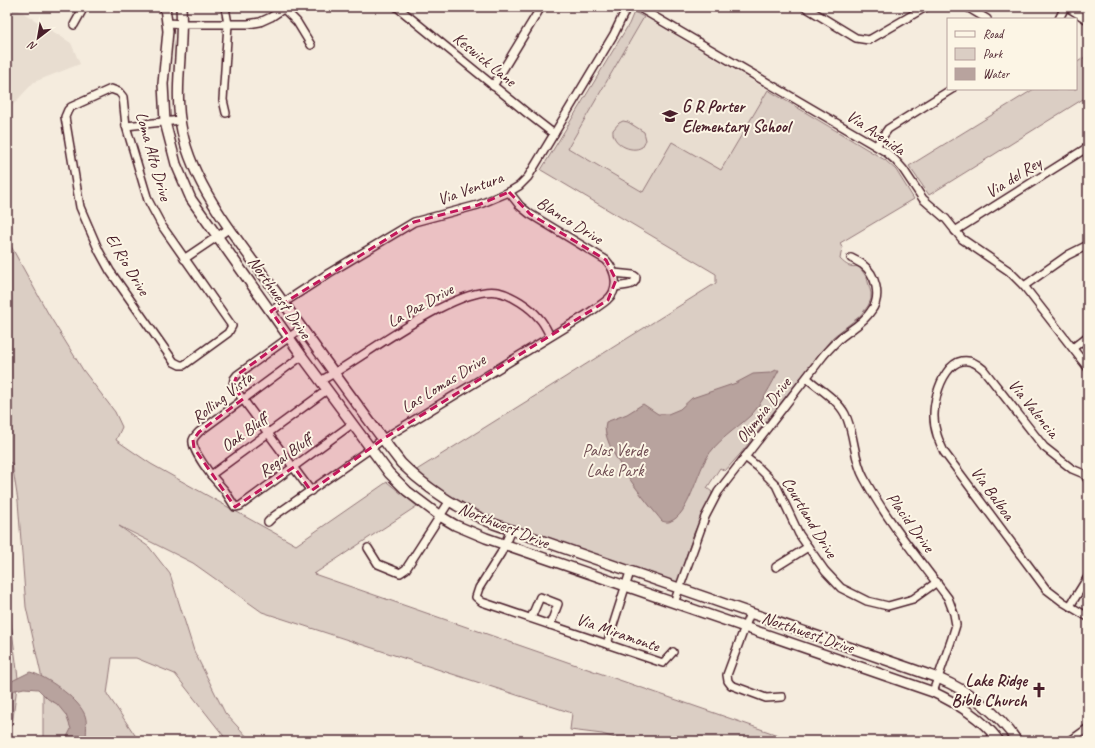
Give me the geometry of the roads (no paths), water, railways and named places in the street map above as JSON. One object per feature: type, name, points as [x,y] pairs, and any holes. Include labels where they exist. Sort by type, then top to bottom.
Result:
[{"type":"main road","name":"Northwest Drive","points":[[165,7],[168,23],[163,84],[165,122],[176,164],[191,199],[320,381],[370,449],[398,483],[440,516],[504,545],[933,692],[967,710],[999,741]]},
{"type":"main road","name":"Northwest Drive","points":[[181,7],[183,24],[179,101],[181,120],[184,141],[204,190],[382,439],[409,471],[449,502],[476,516],[510,530],[938,678],[967,692],[986,706],[1001,720],[1017,741]]},
{"type":"main road","points":[[1068,7],[1088,19]]},
{"type":"street","points":[[74,25],[84,7]]},
{"type":"street","points":[[225,7],[228,24],[223,100],[226,114]]},
{"type":"street","name":"Keswick Lane","points":[[397,7],[554,134]]},
{"type":"street","points":[[493,86],[541,7]]},
{"type":"street","name":"Via Ventura","points":[[271,311],[329,273],[414,222],[478,205],[509,192],[519,186],[528,177],[554,134],[614,34],[627,7]]},
{"type":"street","name":"Via Avenida","points":[[638,7],[876,146],[896,160],[923,199],[938,212],[962,239],[1009,271],[1024,286],[1088,368]]},
{"type":"street","points":[[805,7],[856,38],[869,40],[926,7]]},
{"type":"street","points":[[967,7],[985,18]]},
{"type":"street","points":[[1059,18],[1065,7]]},
{"type":"street","points":[[168,23],[228,24],[260,22],[285,8],[297,22],[311,45]]},
{"type":"street","name":"Loma Alto Drive","points":[[68,110],[71,107],[111,89],[119,92],[123,97],[126,126],[148,200],[162,226],[232,326],[228,334]]},
{"type":"street","points":[[876,146],[888,129],[950,90]]},
{"type":"street","name":"El Rio Drive","points":[[68,110],[65,122],[80,207],[110,271],[174,362],[184,365],[228,334]]},
{"type":"street","points":[[126,126],[181,120]]},
{"type":"street","name":"Via del Rey","points":[[955,231],[1085,149],[1088,149]]},
{"type":"street","name":"Blanco Drive","points":[[509,192],[520,206],[530,214],[606,260],[611,265],[614,273]]},
{"type":"street","points":[[184,259],[230,228]]},
{"type":"street","points":[[1024,286],[1068,255],[1088,245]]},
{"type":"street","name":"Olympia Drive","points":[[674,603],[705,517],[718,492],[824,356],[839,339],[862,322],[872,310],[876,300],[877,288],[873,277],[863,264],[851,258]]},
{"type":"street","points":[[614,273],[633,274],[636,279],[634,283],[615,287],[616,280],[614,273]]},
{"type":"street","name":"Las Lomas Drive","points":[[268,522],[274,516],[312,491],[382,439],[608,300],[613,294],[615,287]]},
{"type":"street","name":"La Paz Drive","points":[[320,381],[420,319],[448,304],[470,295],[498,292],[515,299],[539,318],[550,336]]},
{"type":"street","points":[[302,328],[237,375],[234,379],[233,386],[312,491]]},
{"type":"street","points":[[1073,348],[1088,336]]},
{"type":"street","points":[[1081,359],[1088,354]]},
{"type":"street","name":"Rolling Vista","points":[[211,475],[194,448],[193,440],[199,432],[302,356]]},
{"type":"street","name":"Via Valencia","points":[[956,363],[968,360],[976,363],[983,369],[1044,447],[1072,469],[1084,474],[1088,480]]},
{"type":"street","name":"Via Balboa","points":[[956,363],[943,378],[935,401],[934,417],[936,435],[944,452],[1046,588],[1088,617]]},
{"type":"street","name":"Placid Drive","points":[[806,378],[833,400],[844,413],[850,429],[862,476],[882,509],[948,598],[954,614],[956,625],[933,692]]},
{"type":"street","name":"Oak Bluff","points":[[211,475],[327,390]]},
{"type":"street","name":"Regal Bluff","points":[[211,475],[225,491],[235,507],[240,506],[352,424]]},
{"type":"street","name":"Courtland Drive","points":[[745,457],[758,467],[776,485],[799,534],[808,547],[825,571],[841,588],[853,596],[888,606],[900,604],[913,599],[937,582]]},
{"type":"street","points":[[368,548],[378,564],[400,573],[406,570],[449,502]]},
{"type":"street","name":"Via Miramonte","points":[[510,530],[494,565],[479,588],[476,597],[482,602],[663,663],[673,652]]},
{"type":"street","points":[[776,567],[808,547]]},
{"type":"street","points":[[606,644],[630,572]]},
{"type":"street","points":[[1070,606],[1088,577]]},
{"type":"street","name":"Via Miramonte","points":[[531,618],[540,598],[558,604],[550,625]]},
{"type":"street","points":[[750,613],[727,675],[728,681],[731,685],[766,698],[782,697]]},
{"type":"street","points":[[1070,741],[1088,728]]},
{"type":"water","points":[[779,370],[754,412],[720,441],[706,459],[692,493],[682,511],[670,522],[662,521],[636,488],[617,459],[609,444],[606,432],[606,422],[627,414],[643,404],[658,414],[668,414],[680,409],[692,398],[736,383],[753,374],[770,373]]},
{"type":"water","points":[[30,672],[37,674],[60,688],[80,707],[86,719],[86,741],[65,741],[71,729],[66,715],[57,704],[48,699],[38,689],[24,688],[7,692],[7,680],[12,681]]},
{"type":"place","name":"G R Porter Elementary School","points":[[670,116]]},
{"type":"place","name":"Lake Ridge Bible Church","points":[[1039,690]]},
{"type":"park label","name":"Palos Verde Lake Park","points":[[615,460]]}]
